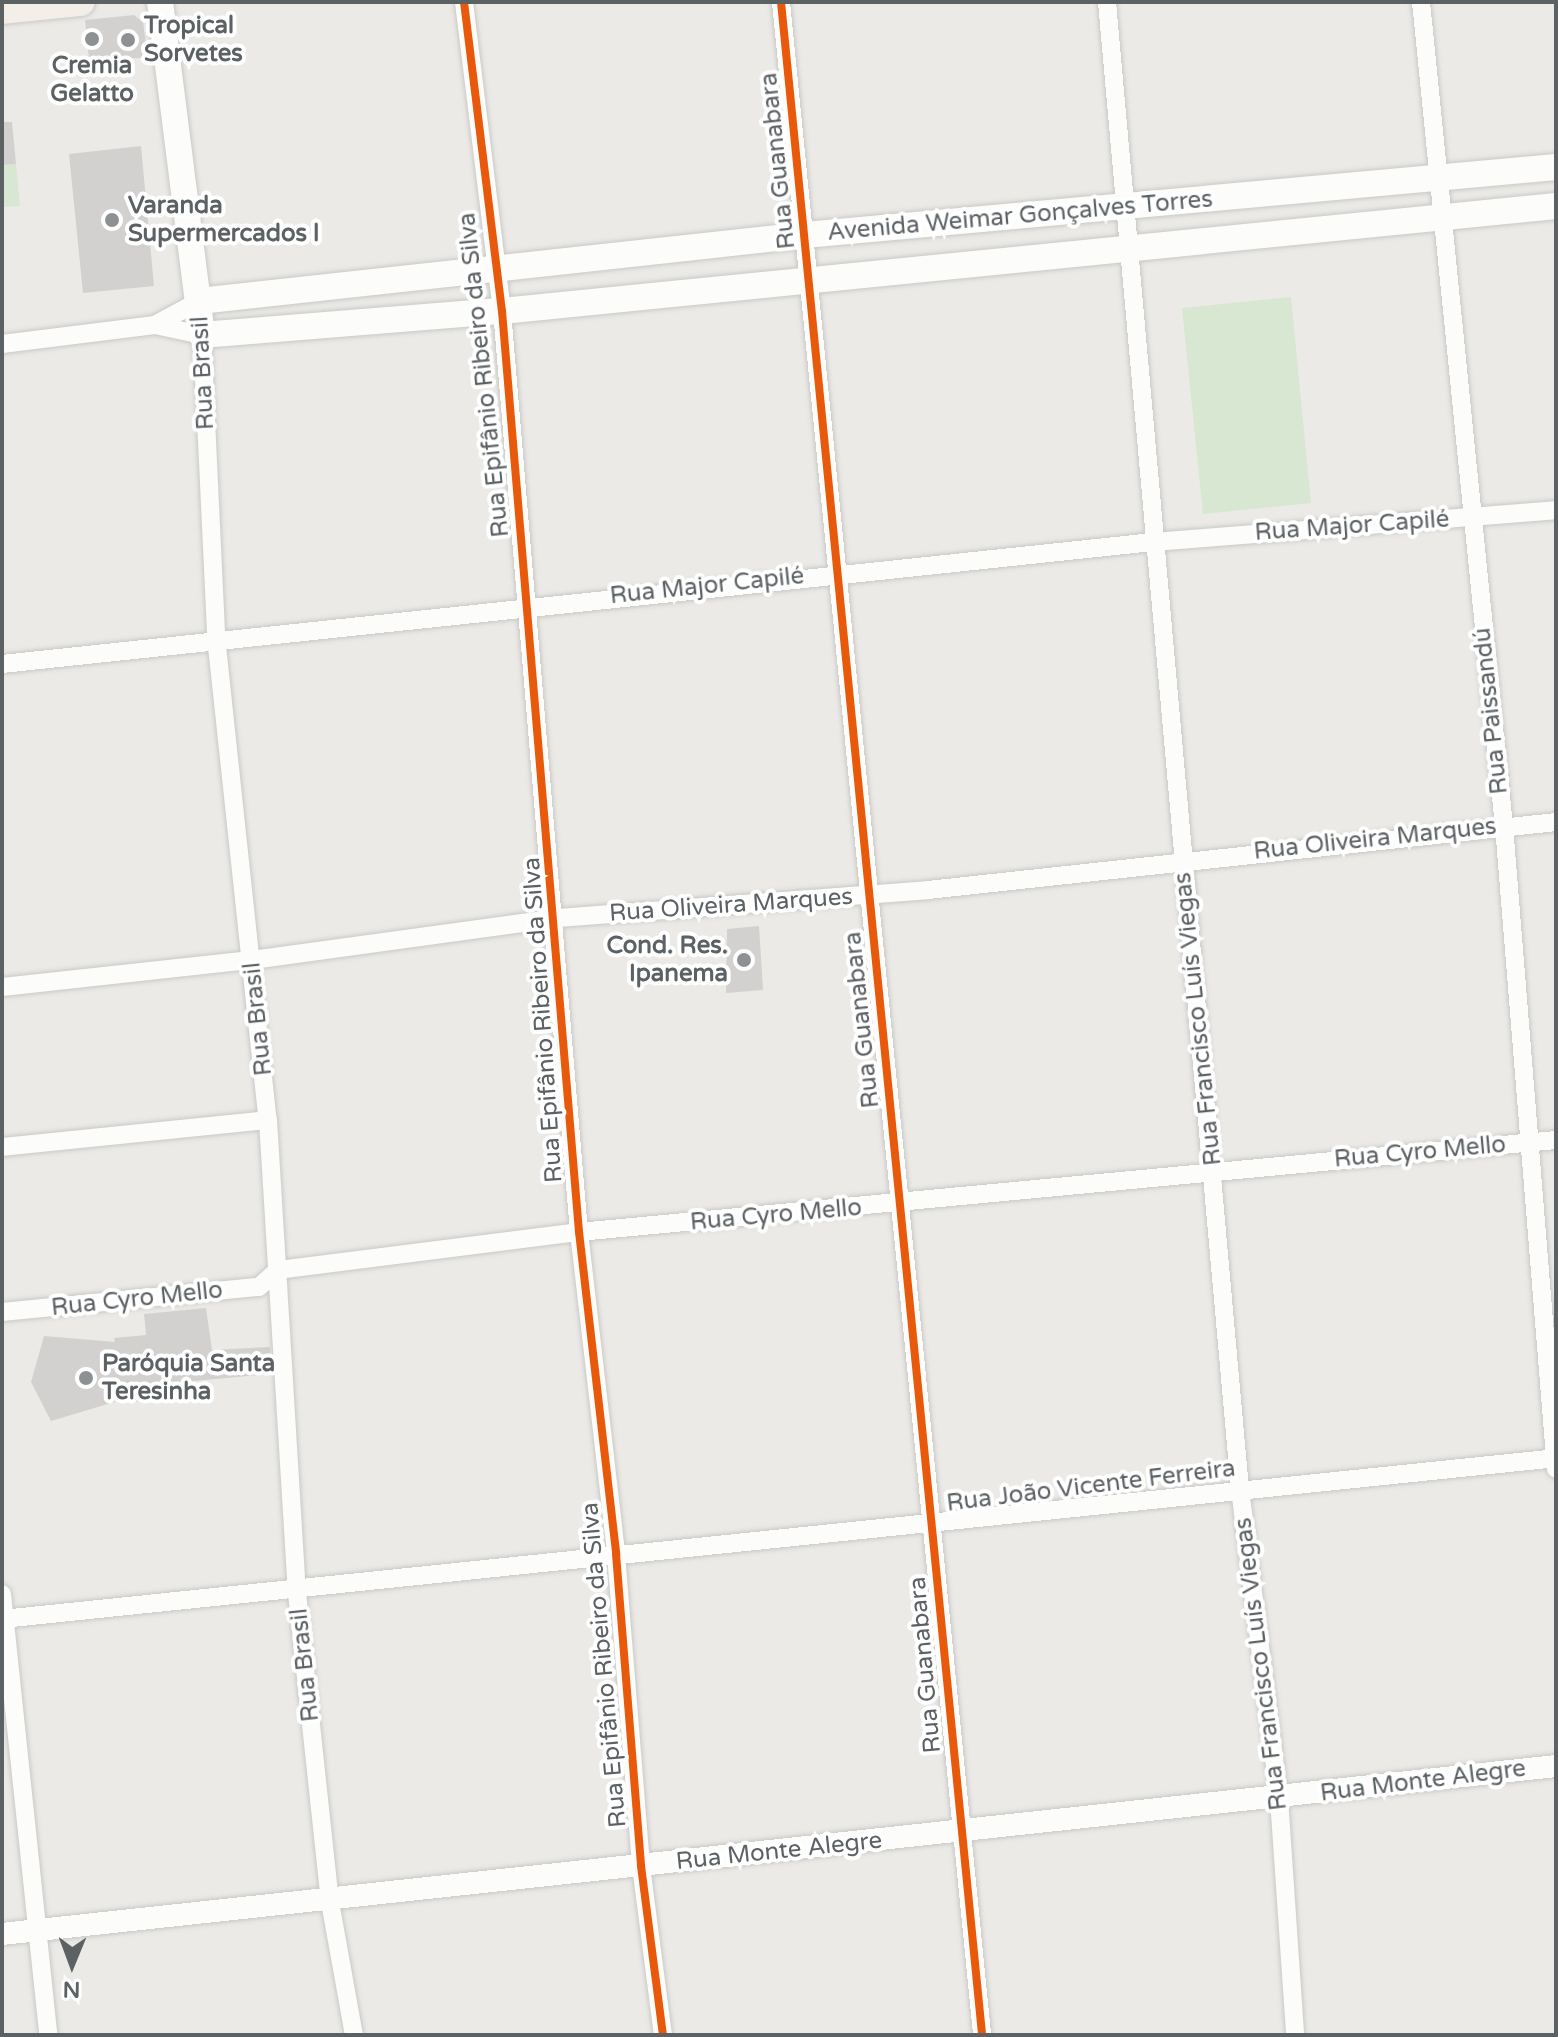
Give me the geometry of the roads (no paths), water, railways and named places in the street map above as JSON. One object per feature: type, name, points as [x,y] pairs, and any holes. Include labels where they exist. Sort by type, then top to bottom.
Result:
[{"type":"main road","points":[[2,10],[81,2]]},
{"type":"main road","name":"Rua Brasil","points":[[160,2],[202,335]]},
{"type":"main road","name":"Avenida Weimar Gonçalves Torres","points":[[199,301],[805,235],[1556,167]]},
{"type":"main road","name":"Avenida Weimar Gonçalves Torres","points":[[202,335],[502,311],[1556,206]]},
{"type":"street","name":"Rua Epifânio Ribeiro da Silva","points":[[464,2],[494,271],[502,311],[526,604],[557,918],[579,1232],[616,1554],[641,1866],[663,2035]]},
{"type":"street","name":"Rua Guanabara","points":[[781,2],[842,573],[870,895],[934,1524],[959,1831],[982,2035]]},
{"type":"street","name":"Rua Francisco Luís Viegas","points":[[1107,2],[1240,1489],[1279,1798],[1295,2035]]},
{"type":"street","name":"Rua Paissandú","points":[[1421,2],[1504,826],[1556,1462]]},
{"type":"street","name":"Avenida Weimar Gonçalves Torres","points":[[155,325],[199,301]]},
{"type":"street","name":"Avenida Weimar Gonçalves Torres","points":[[2,344],[155,325],[202,335]]},
{"type":"street","name":"Rua Brasil","points":[[202,335],[216,637],[268,1120],[296,1584],[330,1902],[354,2035]]},
{"type":"street","name":"Rua Major Capilé","points":[[2,664],[216,637],[526,604],[1153,542],[1556,510]]},
{"type":"street","name":"Rua Oliveira Marques","points":[[2,987],[252,960],[557,918],[870,895],[1556,822]]},
{"type":"street","points":[[2,1147],[268,1120]]},
{"type":"street","name":"Rua Cyro Mello","points":[[2,1312],[259,1287],[278,1270],[579,1232],[1556,1140]]},
{"type":"street","name":"Rua João Vicente Ferreira","points":[[3,1619],[296,1584],[934,1524],[1240,1489],[1556,1462]]},
{"type":"street","points":[[2,1594],[48,2035]]},
{"type":"street","name":"Rua Monte Alegre","points":[[2,1934],[330,1902],[1556,1766]]},
{"type":"place","name":"Cremia Gelatto","points":[[92,39]]},
{"type":"place","name":"Tropical Sorvetes","points":[[128,40]]},
{"type":"place","name":"Varanda Supermercados l","points":[[112,220]]},
{"type":"place","name":"Cond. Res. Ipanema","points":[[744,960]]},
{"type":"place","name":"Paróquia Santa Teresinha","points":[[86,1378]]}]
